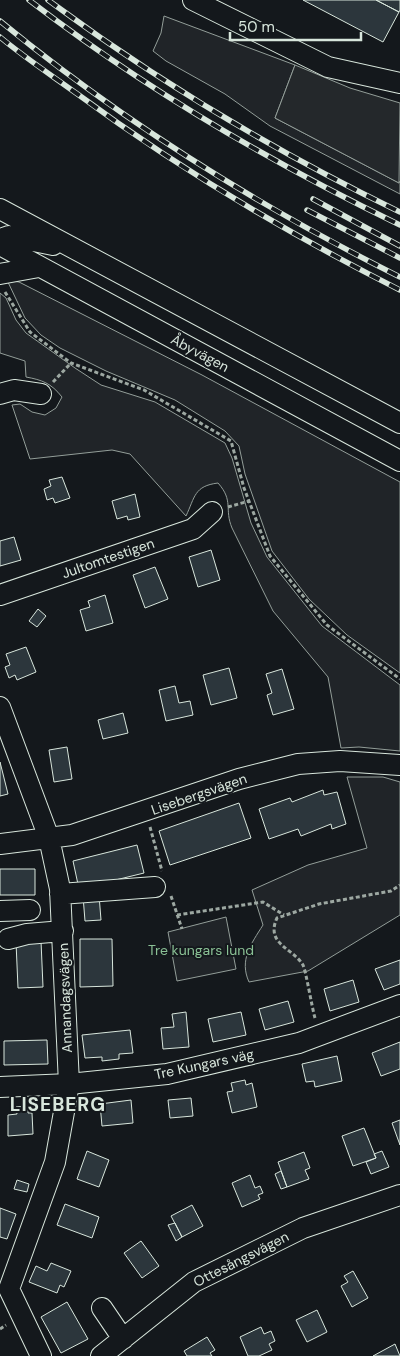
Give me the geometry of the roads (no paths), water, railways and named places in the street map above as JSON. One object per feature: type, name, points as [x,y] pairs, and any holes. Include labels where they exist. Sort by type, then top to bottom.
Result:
[{"type":"street","points":[[193,0],[328,67],[400,83]]},
{"type":"street","points":[[0,209],[400,423]]},
{"type":"street","points":[[0,239],[9,236],[22,238],[84,253]]},
{"type":"street","name":"Åbyvägen","points":[[0,245],[400,461]]},
{"type":"street","points":[[1,280],[20,268],[39,267]]},
{"type":"street","points":[[0,394],[14,390],[41,394]]},
{"type":"street","name":"Jultomtestigen","points":[[0,595],[192,529],[212,512]]},
{"type":"street","name":"Annandagsvägen","points":[[0,708],[49,838],[60,894],[69,1084],[55,1162],[9,1289],[41,1356]]},
{"type":"street","name":"Lisebergsvägen","points":[[0,844],[72,835],[239,779],[298,764],[340,761],[400,765]]},
{"type":"street","points":[[60,894],[155,887]]},
{"type":"street","points":[[0,911],[30,910]]},
{"type":"street","points":[[8,940],[27,934],[62,930]]},
{"type":"street","name":"Tre Kungars väg","points":[[0,1087],[69,1084],[167,1074],[300,1043],[400,1005]]},
{"type":"street","name":"Ottesångsvägen","points":[[101,1356],[194,1282],[303,1228],[400,1195]]},
{"type":"street","points":[[102,1308],[123,1340]]},
{"type":"railway","points":[[29,0],[117,63],[209,122],[303,176],[400,225]]},
{"type":"railway","points":[[48,0],[132,59],[219,114],[308,165],[400,212]]},
{"type":"railway","points":[[0,21],[94,93],[192,160],[295,221],[400,277]]},
{"type":"railway","points":[[0,37],[115,121],[194,173],[316,246],[400,290]]},
{"type":"railway","points":[[313,199],[400,246]]},
{"type":"railway","points":[[307,210],[400,258]]},
{"type":"district","name":"LISEBERG","points":[[58,1104]]},
{"type":"park label","name":"Tre kungars lund","points":[[201,950]]}]
